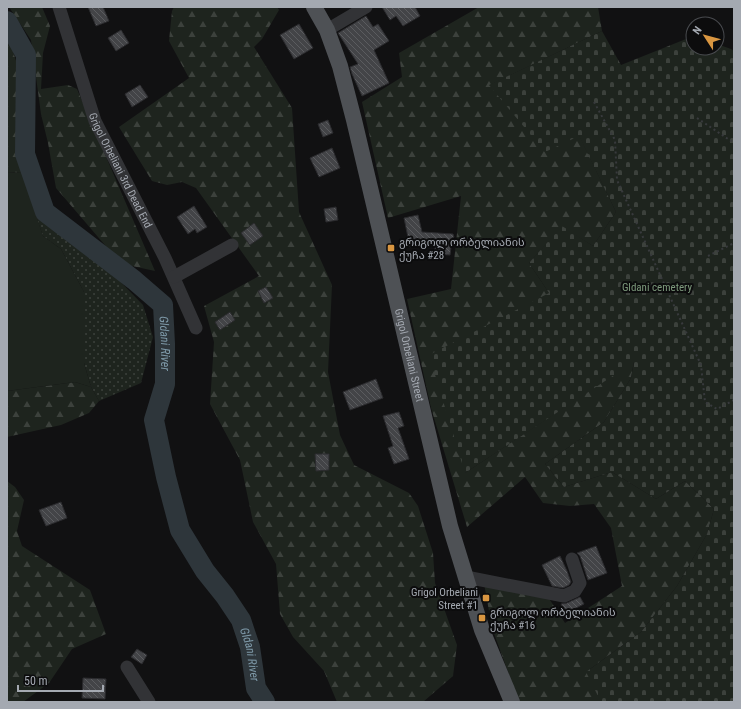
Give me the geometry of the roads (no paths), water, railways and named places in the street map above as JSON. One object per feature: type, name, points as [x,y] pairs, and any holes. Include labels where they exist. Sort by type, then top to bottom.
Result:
[{"type":"main road","name":"Grigol Orbeliani Street","points":[[314,7],[327,30],[340,66],[450,526],[482,630],[512,702]]},
{"type":"street","name":"Grigol Orbeliani 3rd Dead End","points":[[59,7],[95,121],[165,258],[196,328]]},
{"type":"street","points":[[327,30],[366,7]]},
{"type":"street","points":[[174,277],[232,245]]},
{"type":"street","points":[[466,577],[564,596],[575,591],[580,583],[572,559]]},
{"type":"street","points":[[127,666],[149,702]]},
{"type":"waterway","name":"Gldani River","points":[[7,21],[26,55],[25,154],[45,212],[134,280],[163,305],[165,384],[154,420],[166,477],[180,530],[205,571],[225,596],[241,620],[250,647],[256,688],[265,702]]},
{"type":"place","name":"გრიგოლ ორბელიანის ქუჩა #28","points":[[391,248]]},
{"type":"place","name":"Grigol Orbeliani Street #1","points":[[486,598]]},
{"type":"place","name":"გრიგოლ ორბელიანის ქუჩა #16","points":[[482,618]]},
{"type":"park label","name":"Gldani cemetery","points":[[657,287]]}]
